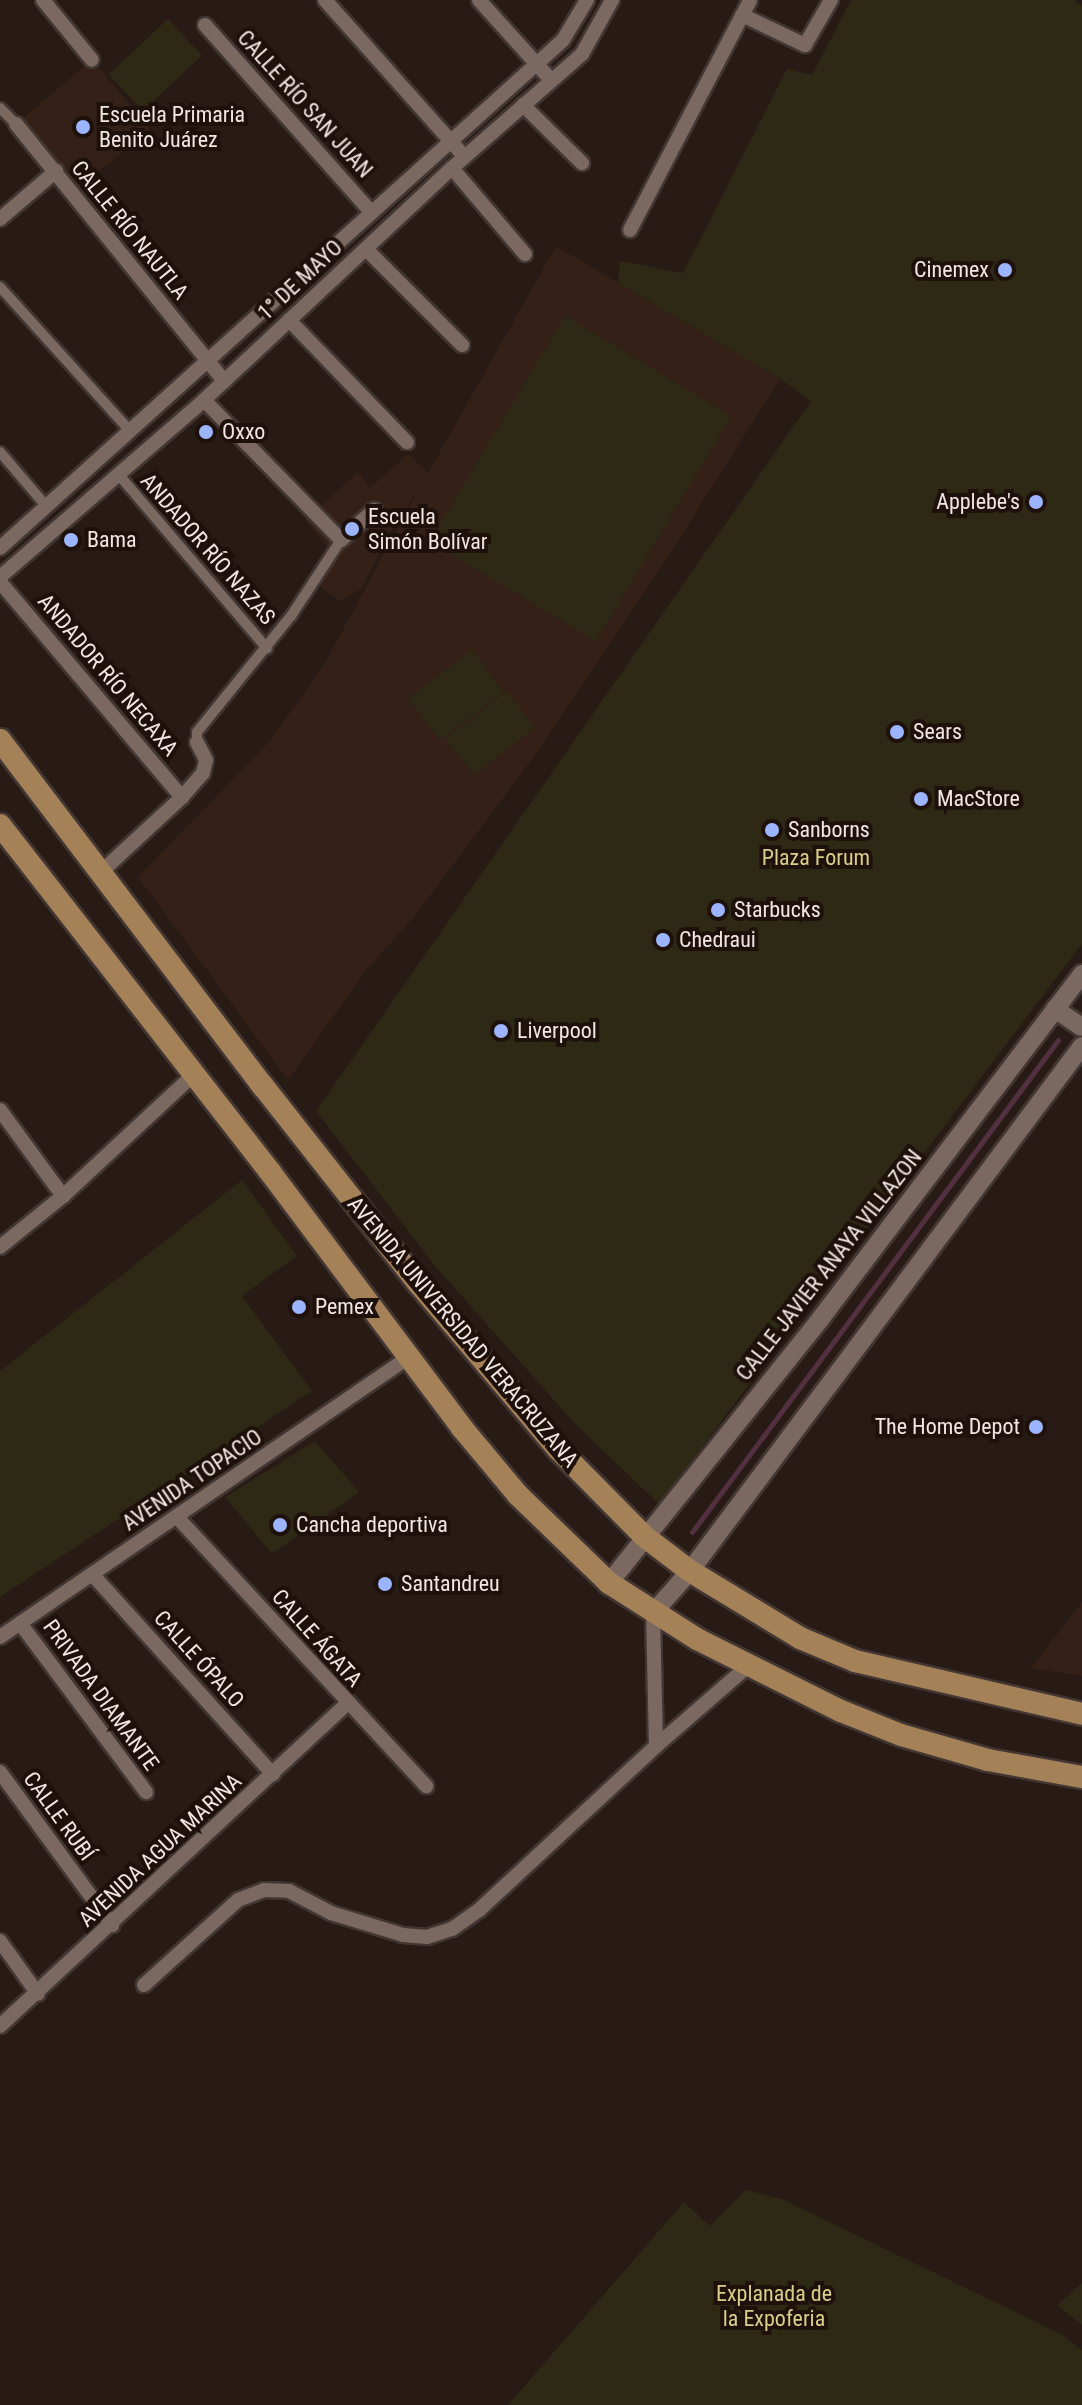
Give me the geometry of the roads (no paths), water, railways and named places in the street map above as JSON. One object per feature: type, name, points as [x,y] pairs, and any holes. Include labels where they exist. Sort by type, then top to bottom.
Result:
[{"type":"main road","name":"AVENIDA UNIVERSIDAD VERACRUZANA","points":[[0,740],[263,1086],[467,1343],[558,1449],[644,1536],[690,1571],[800,1638],[855,1661],[1082,1714]]},
{"type":"main road","points":[[0,761],[57,837],[72,853],[101,872]]},
{"type":"main road","points":[[4,839],[193,1075],[407,1358],[518,1495],[609,1583],[653,1613],[817,1701],[901,1735],[988,1760],[1082,1777]]},
{"type":"street","points":[[43,0],[92,60]]},
{"type":"street","points":[[325,0],[465,157]]},
{"type":"street","points":[[479,0],[551,80]]},
{"type":"street","name":"1° DE MAYO","points":[[0,548],[563,40],[587,0]]},
{"type":"street","name":"1° DE MAYO","points":[[0,580],[204,400],[452,168],[582,54],[612,0]]},
{"type":"street","points":[[630,230],[750,0]]},
{"type":"street","points":[[742,15],[805,45],[831,0]]},
{"type":"street","name":"CALLE RÍO SAN JUAN","points":[[205,25],[372,213]]},
{"type":"street","points":[[523,105],[582,163]]},
{"type":"street","name":"CALLE RÍO NAUTLA","points":[[0,108],[56,171],[224,381]]},
{"type":"street","points":[[452,168],[525,254]]},
{"type":"street","points":[[0,219],[56,171]]},
{"type":"street","points":[[366,249],[462,345]]},
{"type":"street","points":[[0,287],[130,431]]},
{"type":"street","points":[[289,320],[407,442]]},
{"type":"street","points":[[204,400],[345,539]]},
{"type":"street","points":[[0,452],[47,507]]},
{"type":"street","name":"ANDADOR RÍO NAZAS","points":[[119,475],[267,648]]},
{"type":"street","points":[[101,872],[182,797],[205,767],[197,732],[267,648],[345,539],[374,510]]},
{"type":"street","name":"ANDADOR RÍO NECAXA","points":[[0,580],[182,797]]},
{"type":"street","name":"CALLE JAVIER ANAYA VILLAZON","points":[[609,1583],[821,1318],[1082,974]]},
{"type":"street","points":[[1055,1009],[1082,1027]]},
{"type":"street","points":[[656,1746],[653,1613],[690,1571],[1082,1046]]},
{"type":"street","points":[[0,1247],[63,1196],[193,1075]]},
{"type":"street","points":[[0,1110],[63,1196]]},
{"type":"street","name":"AVENIDA TOPACIO","points":[[0,1637],[407,1358]]},
{"type":"street","name":"CALLE ÁGATA","points":[[177,1517],[426,1786]]},
{"type":"street","name":"CALLE ÓPALO","points":[[92,1574],[273,1774]]},
{"type":"street","name":"PRIVADA DIAMANTE","points":[[20,1623],[146,1792]]},
{"type":"street","points":[[144,1985],[238,1900],[264,1890],[289,1891],[331,1913],[403,1935],[427,1937],[452,1929],[479,1910],[656,1746],[748,1666]]},
{"type":"street","name":"AVENIDA AGUA MARINA","points":[[0,2026],[347,1704]]},
{"type":"street","name":"CALLE RUBÍ","points":[[0,1772],[112,1925]]},
{"type":"street","points":[[0,1941],[38,1994]]},
{"type":"waterway","points":[[692,1532],[1058,1040]]},
{"type":"place","name":"Escuela Primaria Benito Juárez","points":[[83,127]]},
{"type":"place","name":"Cinemex","points":[[1005,270]]},
{"type":"place","name":"Oxxo","points":[[206,432]]},
{"type":"place","name":"Applebe's","points":[[1036,502]]},
{"type":"place","name":"Escuela Simón Bolívar","points":[[352,529]]},
{"type":"place","name":"Bama","points":[[71,540]]},
{"type":"place","name":"Sears","points":[[897,732]]},
{"type":"place","name":"MacStore","points":[[921,799]]},
{"type":"place","name":"Sanborns","points":[[772,830]]},
{"type":"place","name":"Starbucks","points":[[718,910]]},
{"type":"place","name":"Chedraui","points":[[663,940]]},
{"type":"place","name":"Liverpool","points":[[501,1031]]},
{"type":"place","name":"Pemex","points":[[299,1307]]},
{"type":"place","name":"The Home Depot","points":[[1036,1427]]},
{"type":"place","name":"Cancha deportiva","points":[[280,1525]]},
{"type":"place","name":"Santandreu","points":[[385,1584]]},
{"type":"park label","name":"Plaza Forum","points":[[816,858]]},
{"type":"park label","name":"Explanada de la Expoferia","points":[[774,2306]]}]
